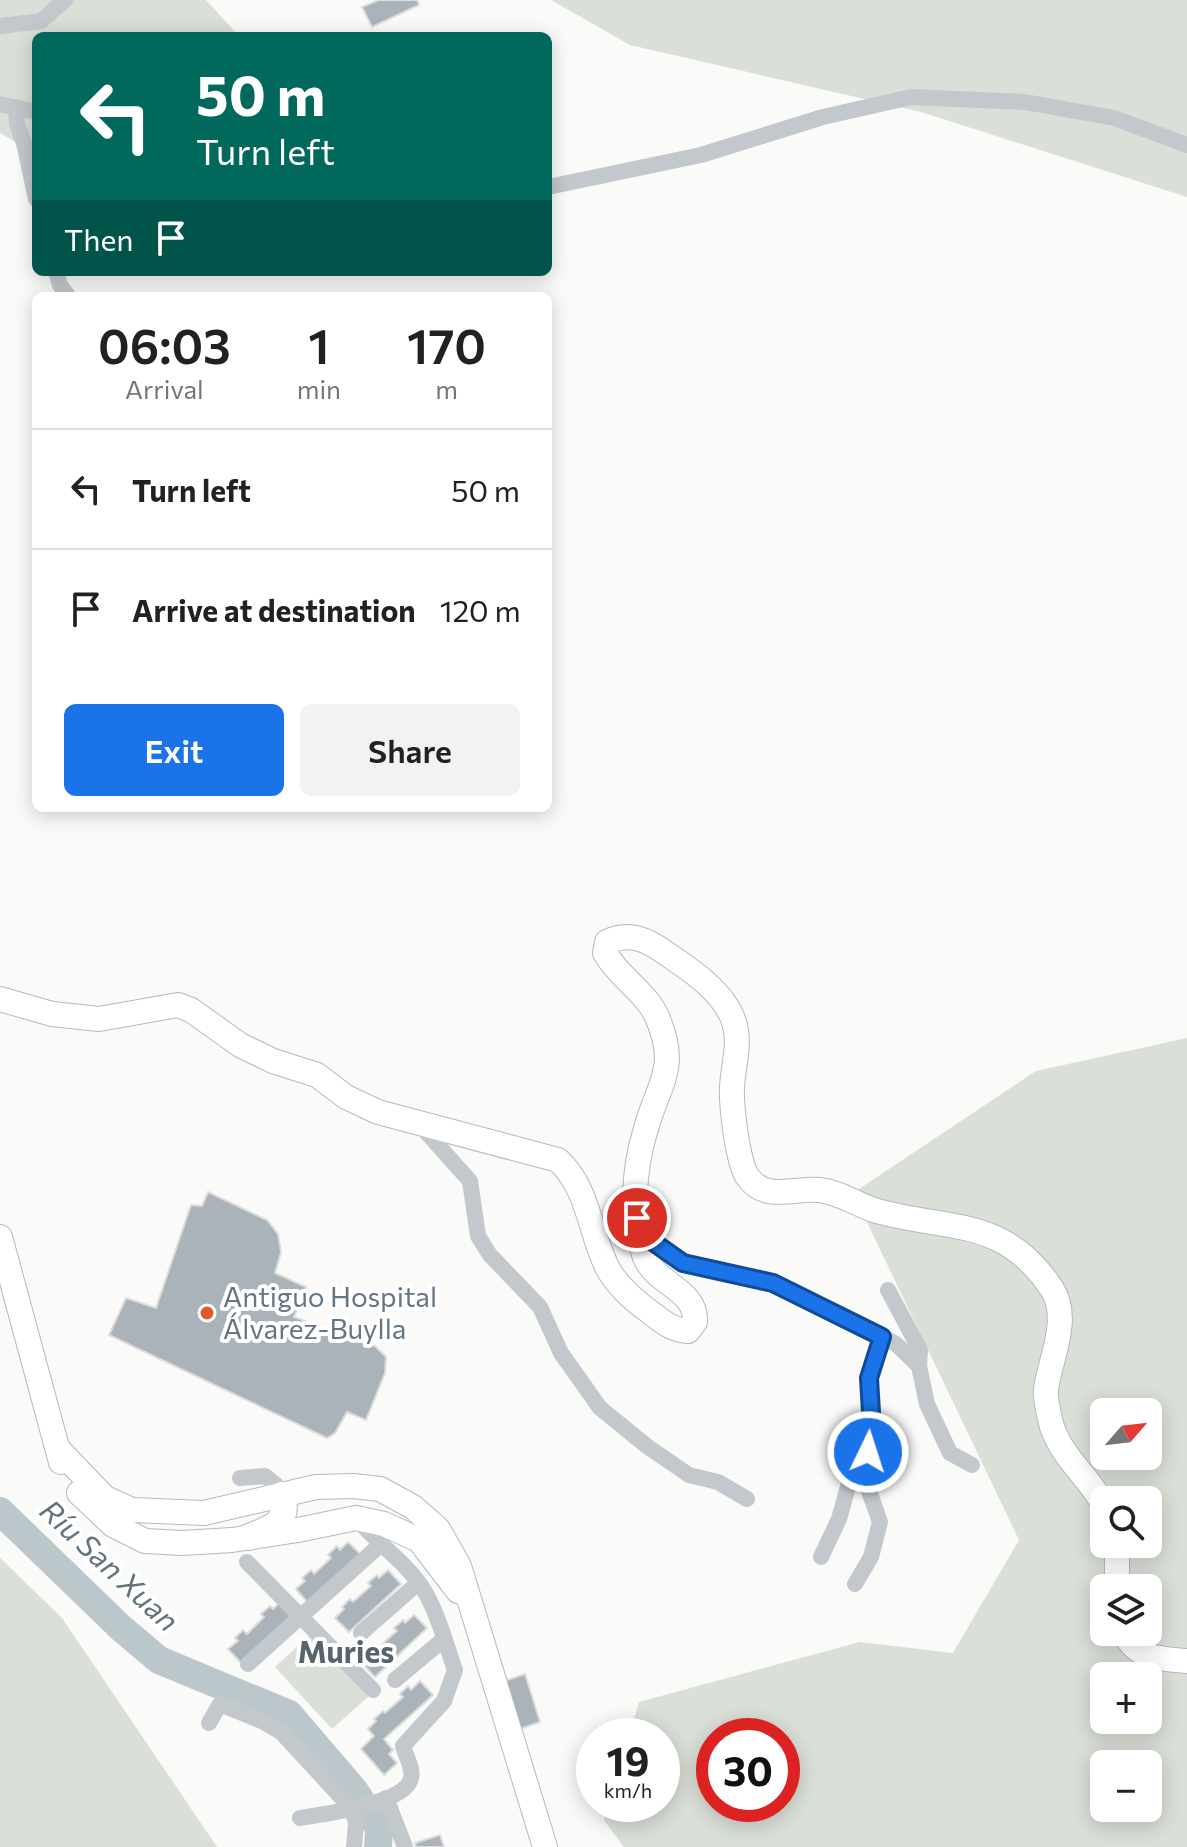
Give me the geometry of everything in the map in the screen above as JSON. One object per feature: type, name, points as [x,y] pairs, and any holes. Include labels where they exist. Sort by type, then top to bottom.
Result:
[{"type":"main road","points":[[248,1550],[282,1519],[285,1507],[282,1495]]},
{"type":"street","points":[[0,26],[41,21],[65,0]]},
{"type":"street","points":[[552,186],[701,155],[823,117],[911,97],[1025,102],[1114,118],[1187,145]]},
{"type":"street","points":[[8,105],[32,111]]},
{"type":"street","points":[[8,105],[24,143],[32,180]]},
{"type":"street","points":[[0,999],[52,1014],[99,1019],[178,1005],[191,1010],[240,1045],[273,1061],[317,1075],[346,1097],[378,1112],[558,1160],[571,1172],[583,1193],[608,1268],[621,1289],[674,1330],[688,1331],[695,1322],[694,1309],[689,1300],[661,1278],[646,1261],[639,1232],[634,1182],[648,1122],[666,1074],[666,1041],[651,1004],[617,971],[605,953],[607,942],[618,937],[634,936],[659,947],[706,984],[727,1005],[735,1023],[737,1045],[731,1090],[738,1149],[747,1176],[761,1188],[779,1194],[818,1189],[846,1196],[875,1210],[981,1230],[1012,1247],[1036,1269],[1054,1292],[1059,1315],[1056,1353],[1045,1391],[1051,1423],[1059,1446],[1094,1486]]},
{"type":"street","points":[[418,1123],[470,1181],[478,1236],[490,1255],[540,1307],[561,1353],[600,1408],[689,1475],[718,1482],[747,1499]]},
{"type":"street","points":[[639,1232],[683,1263],[773,1283],[896,1344],[919,1366]]},
{"type":"street","points":[[0,1237],[60,1462],[71,1486],[113,1525],[145,1541],[248,1550],[356,1518],[384,1524],[419,1540],[472,1609]]},
{"type":"street","points":[[888,1290],[920,1350],[919,1366],[927,1404],[950,1453],[972,1465]]},
{"type":"street","points":[[855,1584],[871,1557],[880,1522],[863,1474],[872,1430],[869,1378],[882,1337]]},
{"type":"street","points":[[821,1557],[839,1519],[871,1408]]},
{"type":"street","points":[[58,1449],[105,1498],[132,1510],[204,1513],[316,1487],[380,1489],[413,1507],[438,1529],[459,1566],[545,1847]]},
{"type":"street","points":[[240,1478],[265,1476],[282,1495]]},
{"type":"street","points":[[300,1818],[369,1804],[400,1791],[410,1782],[411,1768],[403,1746],[444,1701],[455,1670],[425,1593],[418,1583],[340,1499],[316,1487]]},
{"type":"street","points":[[356,1518],[380,1489]]},
{"type":"street","points":[[248,1664],[380,1545]]},
{"type":"street","points":[[248,1550],[302,1616],[373,1690]]},
{"type":"street","points":[[361,1633],[418,1583]]},
{"type":"street","points":[[395,1680],[444,1639]]},
{"type":"street","points":[[1135,1646],[1140,1653],[1158,1659],[1187,1661]]},
{"type":"street","points":[[209,1723],[220,1704],[281,1732],[369,1804],[405,1847]]},
{"type":"street","points":[[354,1847],[356,1823],[369,1804]]},
{"type":"shaded area","points":[[0,0],[206,0],[235,32],[32,32],[32,152],[0,133]]},
{"type":"shaded area","points":[[551,0],[1187,0],[1187,197],[921,112],[630,45]]},
{"type":"shaded area","points":[[1187,1038],[1187,1847],[624,1847],[605,1822],[680,1822],[680,1718],[634,1718],[639,1702],[860,1642],[953,1653],[1019,1540],[853,1193],[1036,1071]]},
{"type":"shaded area","points":[[0,1558],[62,1618],[217,1847],[0,1847]]},
{"type":"shaded area","points":[[312,1633],[369,1696],[332,1729],[275,1667]]},
{"type":"building","points":[[379,0],[417,0],[419,5],[372,27],[362,7]]},
{"type":"building","name":"Antiguo Hospital Álvarez-Buylla","points":[[208,1192],[267,1220],[278,1234],[281,1252],[275,1273],[306,1287],[294,1317],[375,1346],[386,1357],[385,1373],[366,1420],[347,1412],[335,1433],[327,1438],[109,1335],[126,1298],[156,1308],[191,1205],[202,1206]]},
{"type":"building","points":[[348,1542],[361,1555],[309,1604],[296,1589],[305,1581],[302,1578],[311,1570],[314,1574],[331,1558],[328,1555],[337,1546],[340,1550]]},
{"type":"building","points":[[388,1570],[401,1584],[349,1632],[335,1618],[350,1599],[353,1602],[371,1586],[368,1583]]},
{"type":"building","points":[[281,1601],[294,1615],[242,1664],[228,1649],[238,1641],[235,1638],[243,1630],[247,1634],[264,1617],[261,1614]]},
{"type":"building","points":[[414,1615],[427,1628],[375,1677],[361,1662],[370,1654],[368,1651],[376,1644],[379,1647],[397,1631],[394,1628]]},
{"type":"building","points":[[525,1674],[540,1722],[517,1730],[502,1682]]},
{"type":"building","points":[[420,1681],[433,1695],[384,1739],[393,1750],[389,1754],[397,1763],[384,1775],[361,1749],[374,1736],[368,1729],[376,1721],[374,1719],[403,1697],[400,1694],[408,1686],[411,1690]]},
{"type":"building","points":[[440,1835],[444,1847],[416,1847],[415,1843]]},
{"type":"waterway","name":"Ríu San Xuan","points":[[0,1511],[121,1628],[159,1660],[289,1714],[354,1790],[379,1828],[378,1847]]},
{"type":"place","name":"Antiguo Hospital Álvarez-Buylla","points":[[207,1313]]},
{"type":"district","name":"Muries","points":[[346,1653]]},
{"type":"route","points":[[637,1218],[639,1232],[683,1263],[773,1283],[882,1337],[869,1378],[872,1430],[868,1452]]}]
